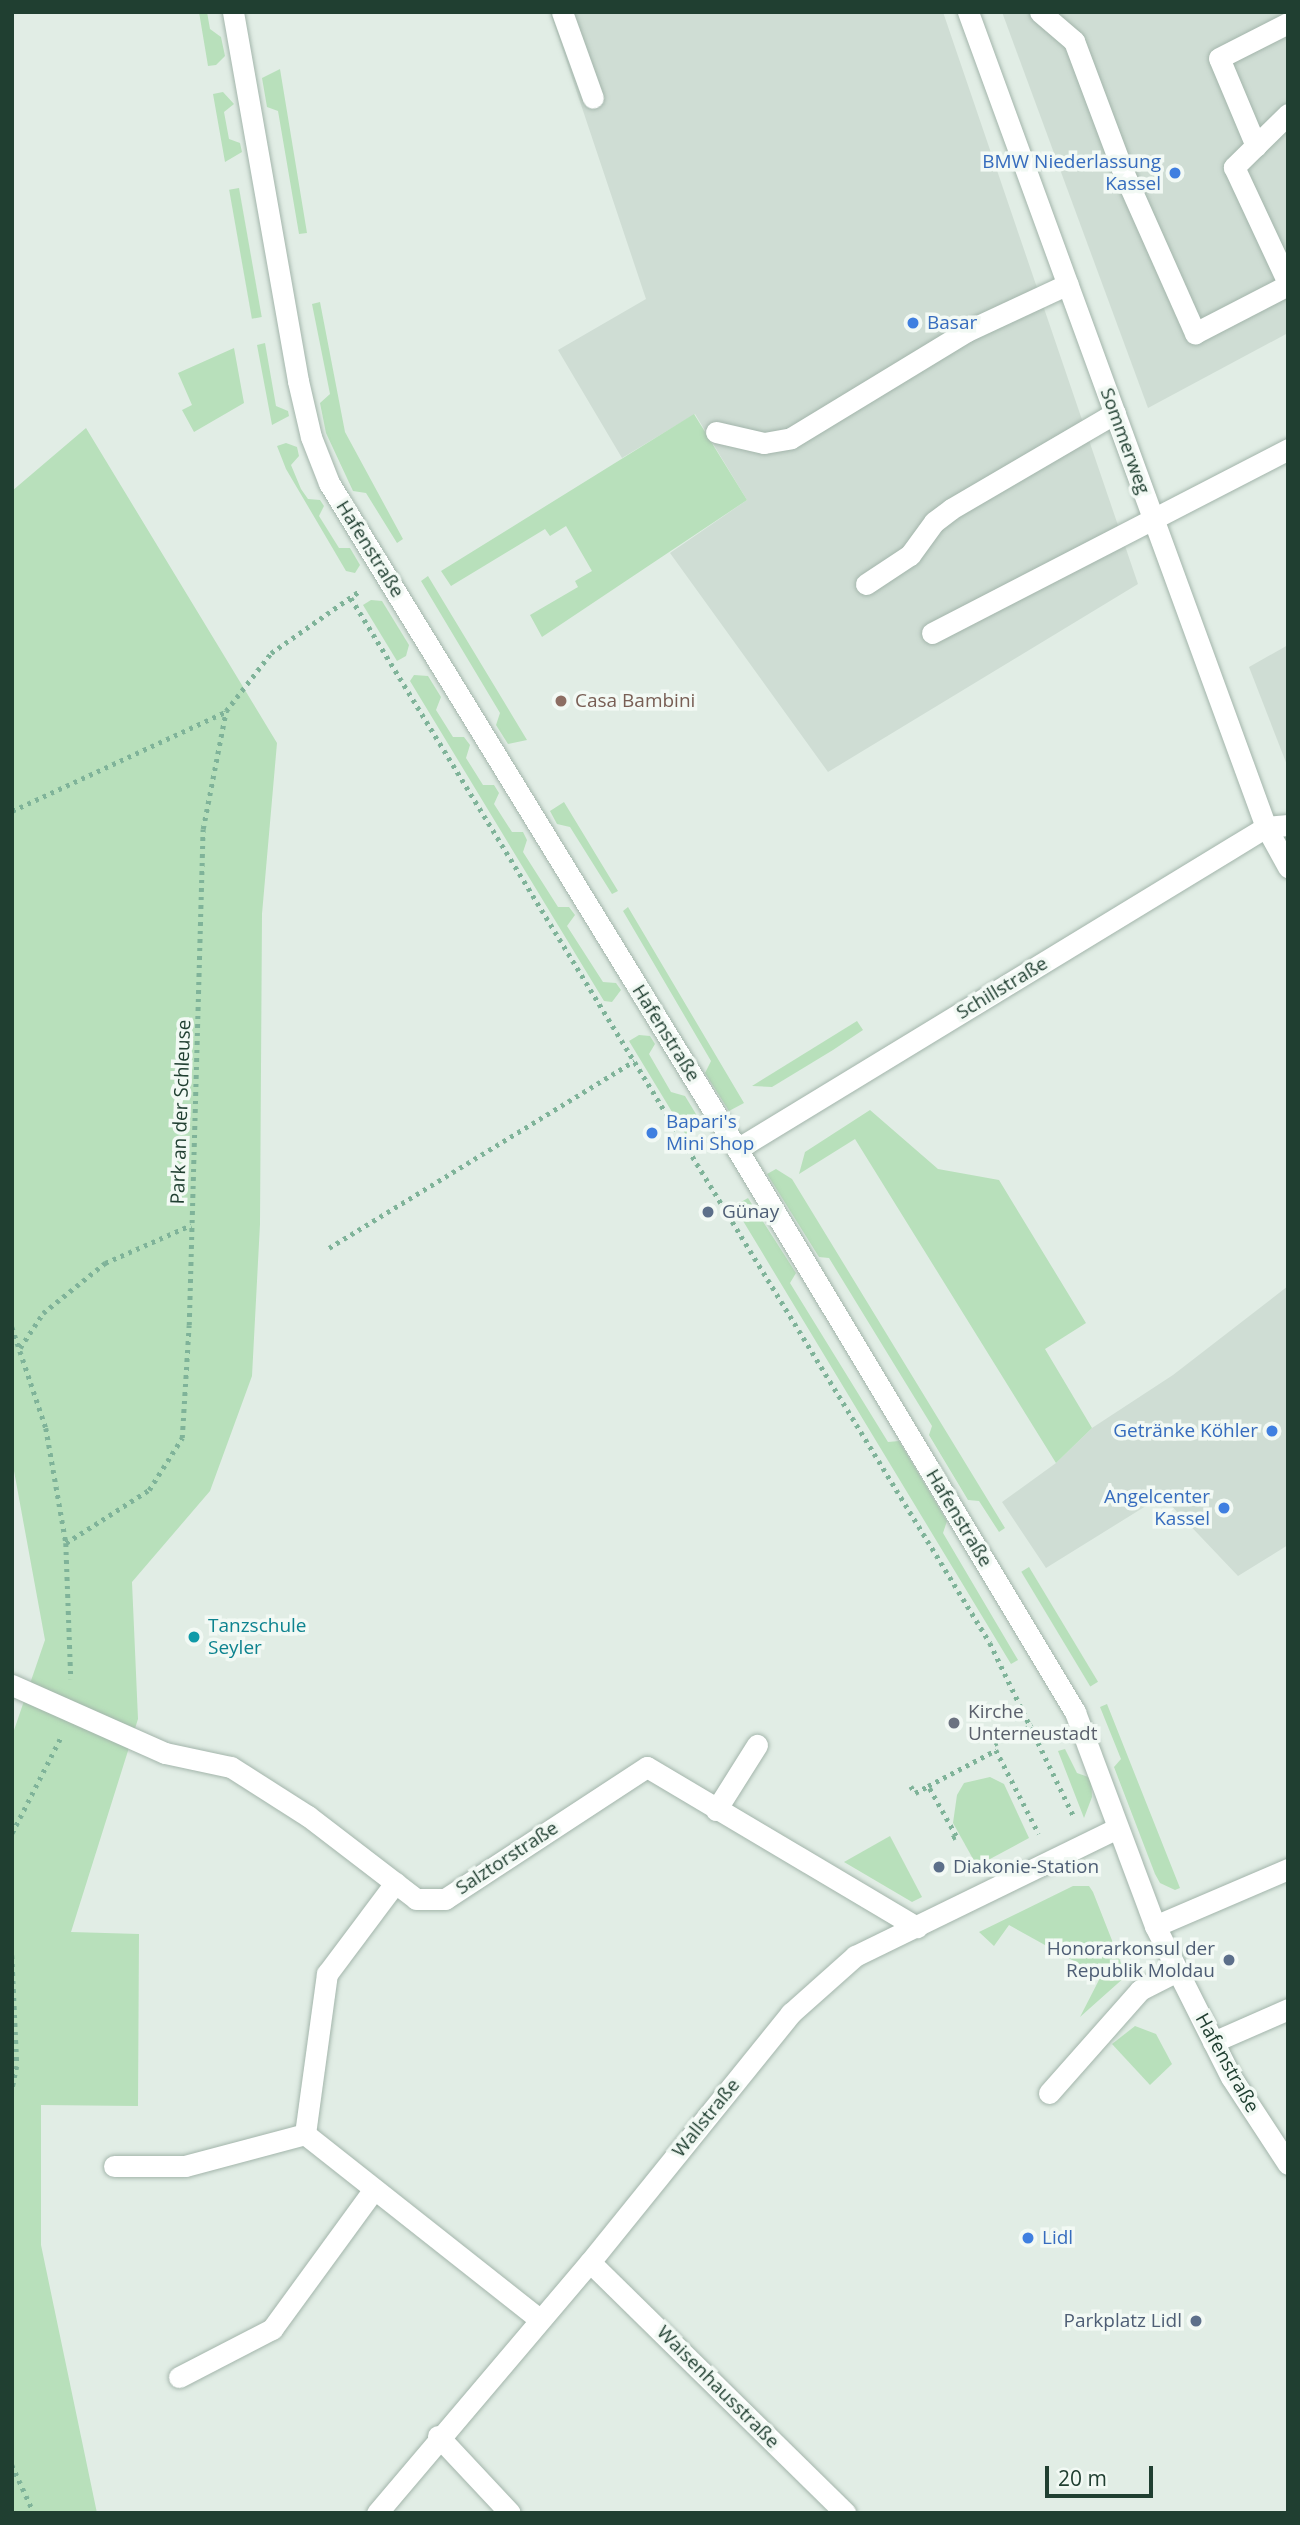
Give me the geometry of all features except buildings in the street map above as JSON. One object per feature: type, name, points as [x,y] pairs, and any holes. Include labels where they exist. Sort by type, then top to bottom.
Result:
[{"type":"street","name":"Hafenstraße","points":[[233,12],[298,381],[311,437],[329,483],[737,1149],[1075,1712],[1154,1926],[1213,2042],[1288,2164]]},
{"type":"street","points":[[562,12],[593,98]]},
{"type":"street","name":"Sommerweg","points":[[968,12],[1266,827],[1288,867]]},
{"type":"street","points":[[1040,12],[1074,41],[1122,169],[1195,333],[1288,284],[1234,167],[1288,114]]},
{"type":"street","points":[[1255,146],[1219,58],[1285,32]]},
{"type":"street","points":[[716,432],[764,443],[791,438],[967,331],[1068,284]]},
{"type":"street","points":[[866,584],[910,555],[934,522],[951,509],[1115,413]]},
{"type":"street","points":[[932,633],[1288,449]]},
{"type":"street","points":[[1266,827],[1288,825]]},
{"type":"street","name":"Schillstraße","points":[[737,1149],[1266,827]]},
{"type":"street","name":"Salztorstraße","points":[[12,1685],[72,1715],[165,1753],[231,1767],[308,1816],[416,1899],[445,1899],[647,1767],[917,1927]]},
{"type":"street","points":[[716,1810],[757,1745]]},
{"type":"street","name":"Wallstraße","points":[[377,2513],[438,2436],[590,2262],[791,2013],[855,1956],[1118,1828]]},
{"type":"street","points":[[1154,1926],[1288,1869]]},
{"type":"street","points":[[305,2134],[327,1973],[395,1883]]},
{"type":"street","points":[[1049,2093],[1140,1990],[1177,1970]]},
{"type":"street","points":[[1213,2042],[1288,2009]]},
{"type":"street","points":[[114,2166],[185,2166],[305,2134]]},
{"type":"street","points":[[305,2134],[539,2319]]},
{"type":"street","points":[[178,2377],[272,2329],[374,2189]]},
{"type":"street","name":"Waisenhausstraße","points":[[590,2262],[845,2513]]},
{"type":"street","points":[[438,2436],[510,2513]]},
{"type":"path","name":"Park an der Schleuse","points":[[20,1348],[43,1313],[105,1263],[191,1225],[203,829],[226,711],[271,653],[351,598],[634,1061]]},
{"type":"path","points":[[12,811],[226,711]]},
{"type":"path","points":[[329,1248],[634,1061],[990,1643],[1033,1725],[1086,1843]]},
{"type":"path","points":[[66,1543],[149,1490],[182,1438],[191,1225]]},
{"type":"path","points":[[12,1327],[46,1428],[66,1543],[72,1715],[12,1832]]},
{"type":"path","points":[[911,1786],[915,1793],[994,1745],[1033,1725]]},
{"type":"path","points":[[994,1745],[1036,1828]]},
{"type":"path","points":[[928,1786],[956,1836],[952,1838]]},
{"type":"path","points":[[12,1955],[17,2012],[12,2090]]},
{"type":"path","points":[[12,2465],[34,2513]]},
{"type":"shaded area","points":[[550,12],[943,12],[1138,584],[828,772],[670,553],[747,500],[695,414],[622,458],[558,350],[646,299]]},
{"type":"shaded area","name":"BMW Niederlassung Kassel","points":[[1002,12],[1288,12],[1288,333],[1148,408]]},
{"type":"shaded area","points":[[1288,645],[1288,765],[1287,765],[1249,667]]},
{"type":"shaded area","points":[[1288,1286],[1288,1545],[1238,1576],[1162,1496],[1046,1568],[1002,1502],[1056,1463],[1092,1428],[1173,1375]]},
{"type":"green space","points":[[199,12],[207,12],[210,29],[221,37],[225,56],[216,65],[208,66]]},
{"type":"green space","points":[[280,69],[307,233],[299,234],[278,111],[267,107],[262,78]]},
{"type":"green space","points":[[223,92],[234,104],[224,112],[229,139],[240,143],[242,152],[225,162],[213,94]]},
{"type":"green space","points":[[239,188],[262,317],[252,319],[229,190]]},
{"type":"green space","points":[[320,302],[345,432],[403,539],[397,543],[366,493],[353,491],[326,433],[320,403],[330,394],[312,304]]},
{"type":"green space","points":[[265,343],[276,406],[288,411],[289,416],[272,425],[257,345]]},
{"type":"green space","points":[[234,348],[244,403],[194,432],[182,410],[192,405],[178,373]]},
{"type":"green space","points":[[694,414],[747,500],[542,637],[530,615],[578,587],[575,581],[592,571],[566,526],[550,536],[545,529],[451,586],[441,571]]},
{"type":"green space","points":[[86,428],[277,743],[262,914],[260,1224],[252,1376],[210,1491],[132,1582],[138,1719],[71,1932],[139,1934],[138,2106],[41,2105],[41,2245],[97,2513],[12,2513],[12,1736],[45,1640],[12,1460],[12,491]]},
{"type":"green space","points":[[286,443],[297,447],[299,456],[291,465],[301,489],[308,499],[320,500],[324,506],[319,516],[339,548],[350,548],[360,565],[355,573],[346,571],[286,469],[277,446]]},
{"type":"green space","points":[[428,576],[527,740],[508,744],[496,725],[500,713],[421,581]]},
{"type":"green space","points":[[371,600],[382,601],[409,645],[406,656],[397,661],[363,605]]},
{"type":"green space","points":[[414,675],[428,676],[441,697],[436,710],[453,737],[464,737],[470,745],[466,758],[483,785],[494,785],[499,793],[494,804],[512,832],[523,832],[527,840],[523,852],[558,907],[569,907],[575,915],[567,926],[603,982],[616,983],[621,990],[612,1002],[604,1001],[410,681]]},
{"type":"green space","points":[[564,802],[618,891],[612,894],[570,827],[557,824],[550,811]]},
{"type":"green space","points":[[628,907],[744,1103],[729,1111],[705,1073],[711,1061],[623,911]]},
{"type":"green space","points":[[857,1021],[863,1030],[833,1050],[772,1087],[752,1086]]},
{"type":"green space","points":[[639,1035],[650,1036],[655,1044],[649,1054],[671,1092],[685,1096],[702,1124],[686,1135],[629,1041]]},
{"type":"green space","points":[[870,1110],[938,1169],[999,1180],[1086,1323],[1045,1349],[1092,1428],[1056,1463],[855,1139],[799,1174],[805,1152]]},
{"type":"green space","points":[[776,1169],[792,1179],[1005,1528],[999,1532],[979,1501],[968,1500],[929,1435],[932,1426],[829,1258],[819,1257],[767,1174]]},
{"type":"green space","points":[[748,1198],[796,1273],[790,1283],[888,1442],[899,1441],[947,1521],[943,1533],[1018,1660],[1011,1664],[734,1206]]},
{"type":"green space","points":[[1029,1567],[1098,1682],[1090,1686],[1021,1572]]},
{"type":"green space","points":[[1107,1704],[1180,1888],[1175,1890],[1160,1883],[1155,1874],[1114,1767],[1121,1759],[1100,1707]]},
{"type":"green space","points":[[1065,1749],[1077,1773],[1091,1778],[1092,1797],[1084,1818],[1058,1751]]},
{"type":"green space","points":[[990,1777],[1004,1784],[1029,1838],[977,1866],[953,1823],[957,1795],[964,1783]]},
{"type":"green space","points":[[890,1836],[922,1897],[912,1902],[844,1862]]},
{"type":"green space","points":[[1073,1886],[1089,1886],[1093,1892],[1126,1976],[1080,2017],[1101,1976],[1009,1925],[994,1946],[979,1932]]},
{"type":"green space","points":[[1135,2026],[1156,2034],[1172,2064],[1150,2085],[1112,2044]]},
{"type":"place","name":"BMW Niederlassung Kassel","points":[[1175,173]]},
{"type":"place","name":"Basar","points":[[913,323]]},
{"type":"place","name":"Casa Bambini","points":[[561,701]]},
{"type":"place","name":"Bapari's Mini Shop","points":[[652,1133]]},
{"type":"place","name":"Günay","points":[[708,1212]]},
{"type":"place","name":"Getränke Köhler","points":[[1272,1431]]},
{"type":"place","name":"Angelcenter Kassel","points":[[1224,1508]]},
{"type":"place","name":"Tanzschule Seyler","points":[[194,1637]]},
{"type":"place","name":"Kirche Unterneustadt","points":[[954,1723]]},
{"type":"place","name":"Diakonie-Station","points":[[939,1867]]},
{"type":"place","name":"Honorarkonsul der Republik Moldau","points":[[1229,1960]]},
{"type":"place","name":"Lidl","points":[[1028,2238]]},
{"type":"place","name":"Parkplatz Lidl","points":[[1196,2321]]}]
